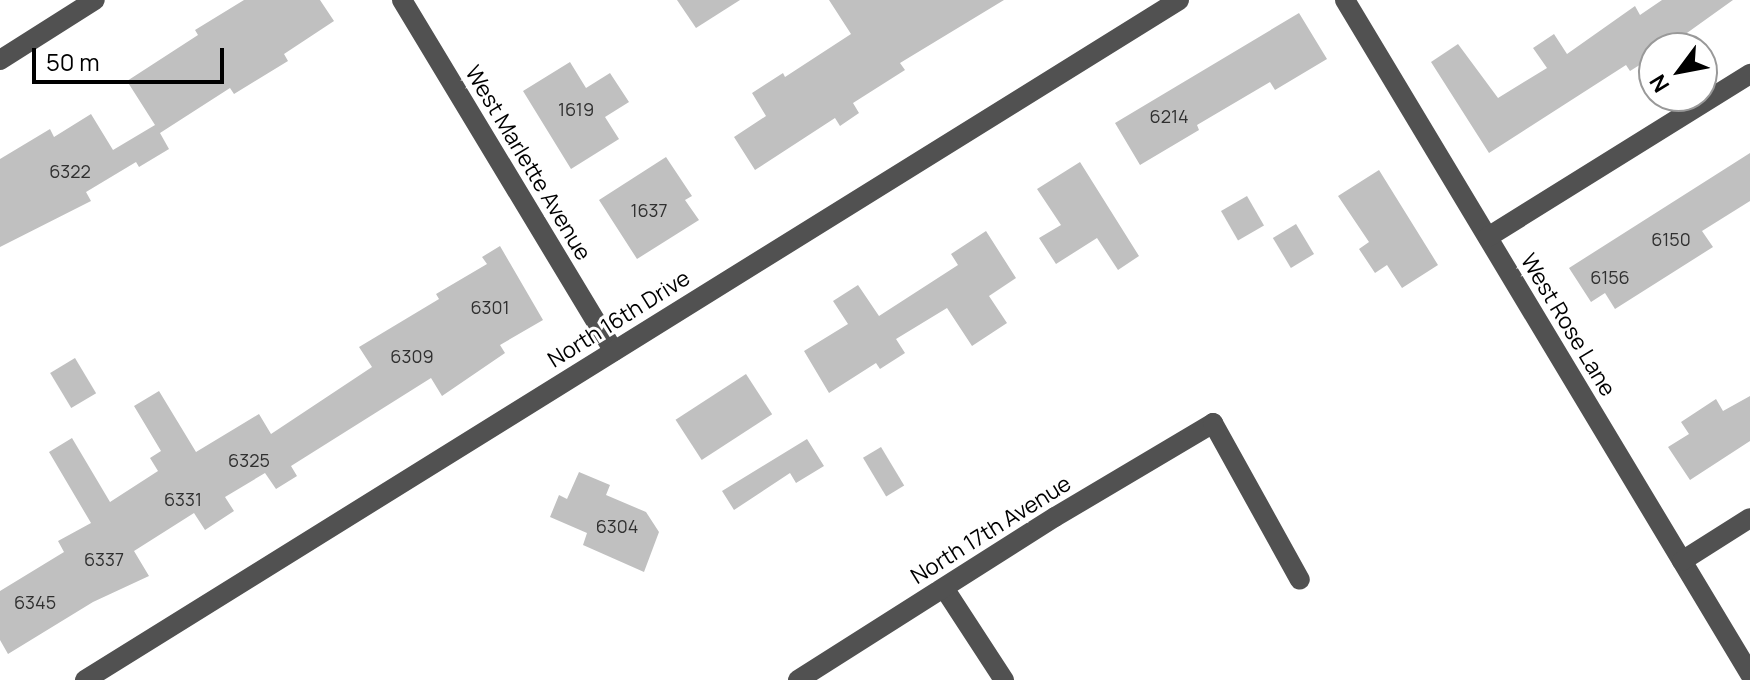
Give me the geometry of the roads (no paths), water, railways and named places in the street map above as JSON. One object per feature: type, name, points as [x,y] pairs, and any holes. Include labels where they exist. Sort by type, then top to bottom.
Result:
[{"type":"street","points":[[0,60],[95,0]]},
{"type":"street","name":"West Marlette Avenue","points":[[402,0],[614,351]]},
{"type":"street","name":"North 16th Drive","points":[[85,680],[1179,0]]},
{"type":"street","name":"West Rose Lane","points":[[1345,0],[1750,674]]},
{"type":"street","points":[[1488,237],[1750,74]]},
{"type":"street","name":"North 17th Avenue","points":[[798,680],[1213,423],[1300,580]]},
{"type":"street","points":[[1682,561],[1750,518]]},
{"type":"street","points":[[944,588],[1004,680]]}]
